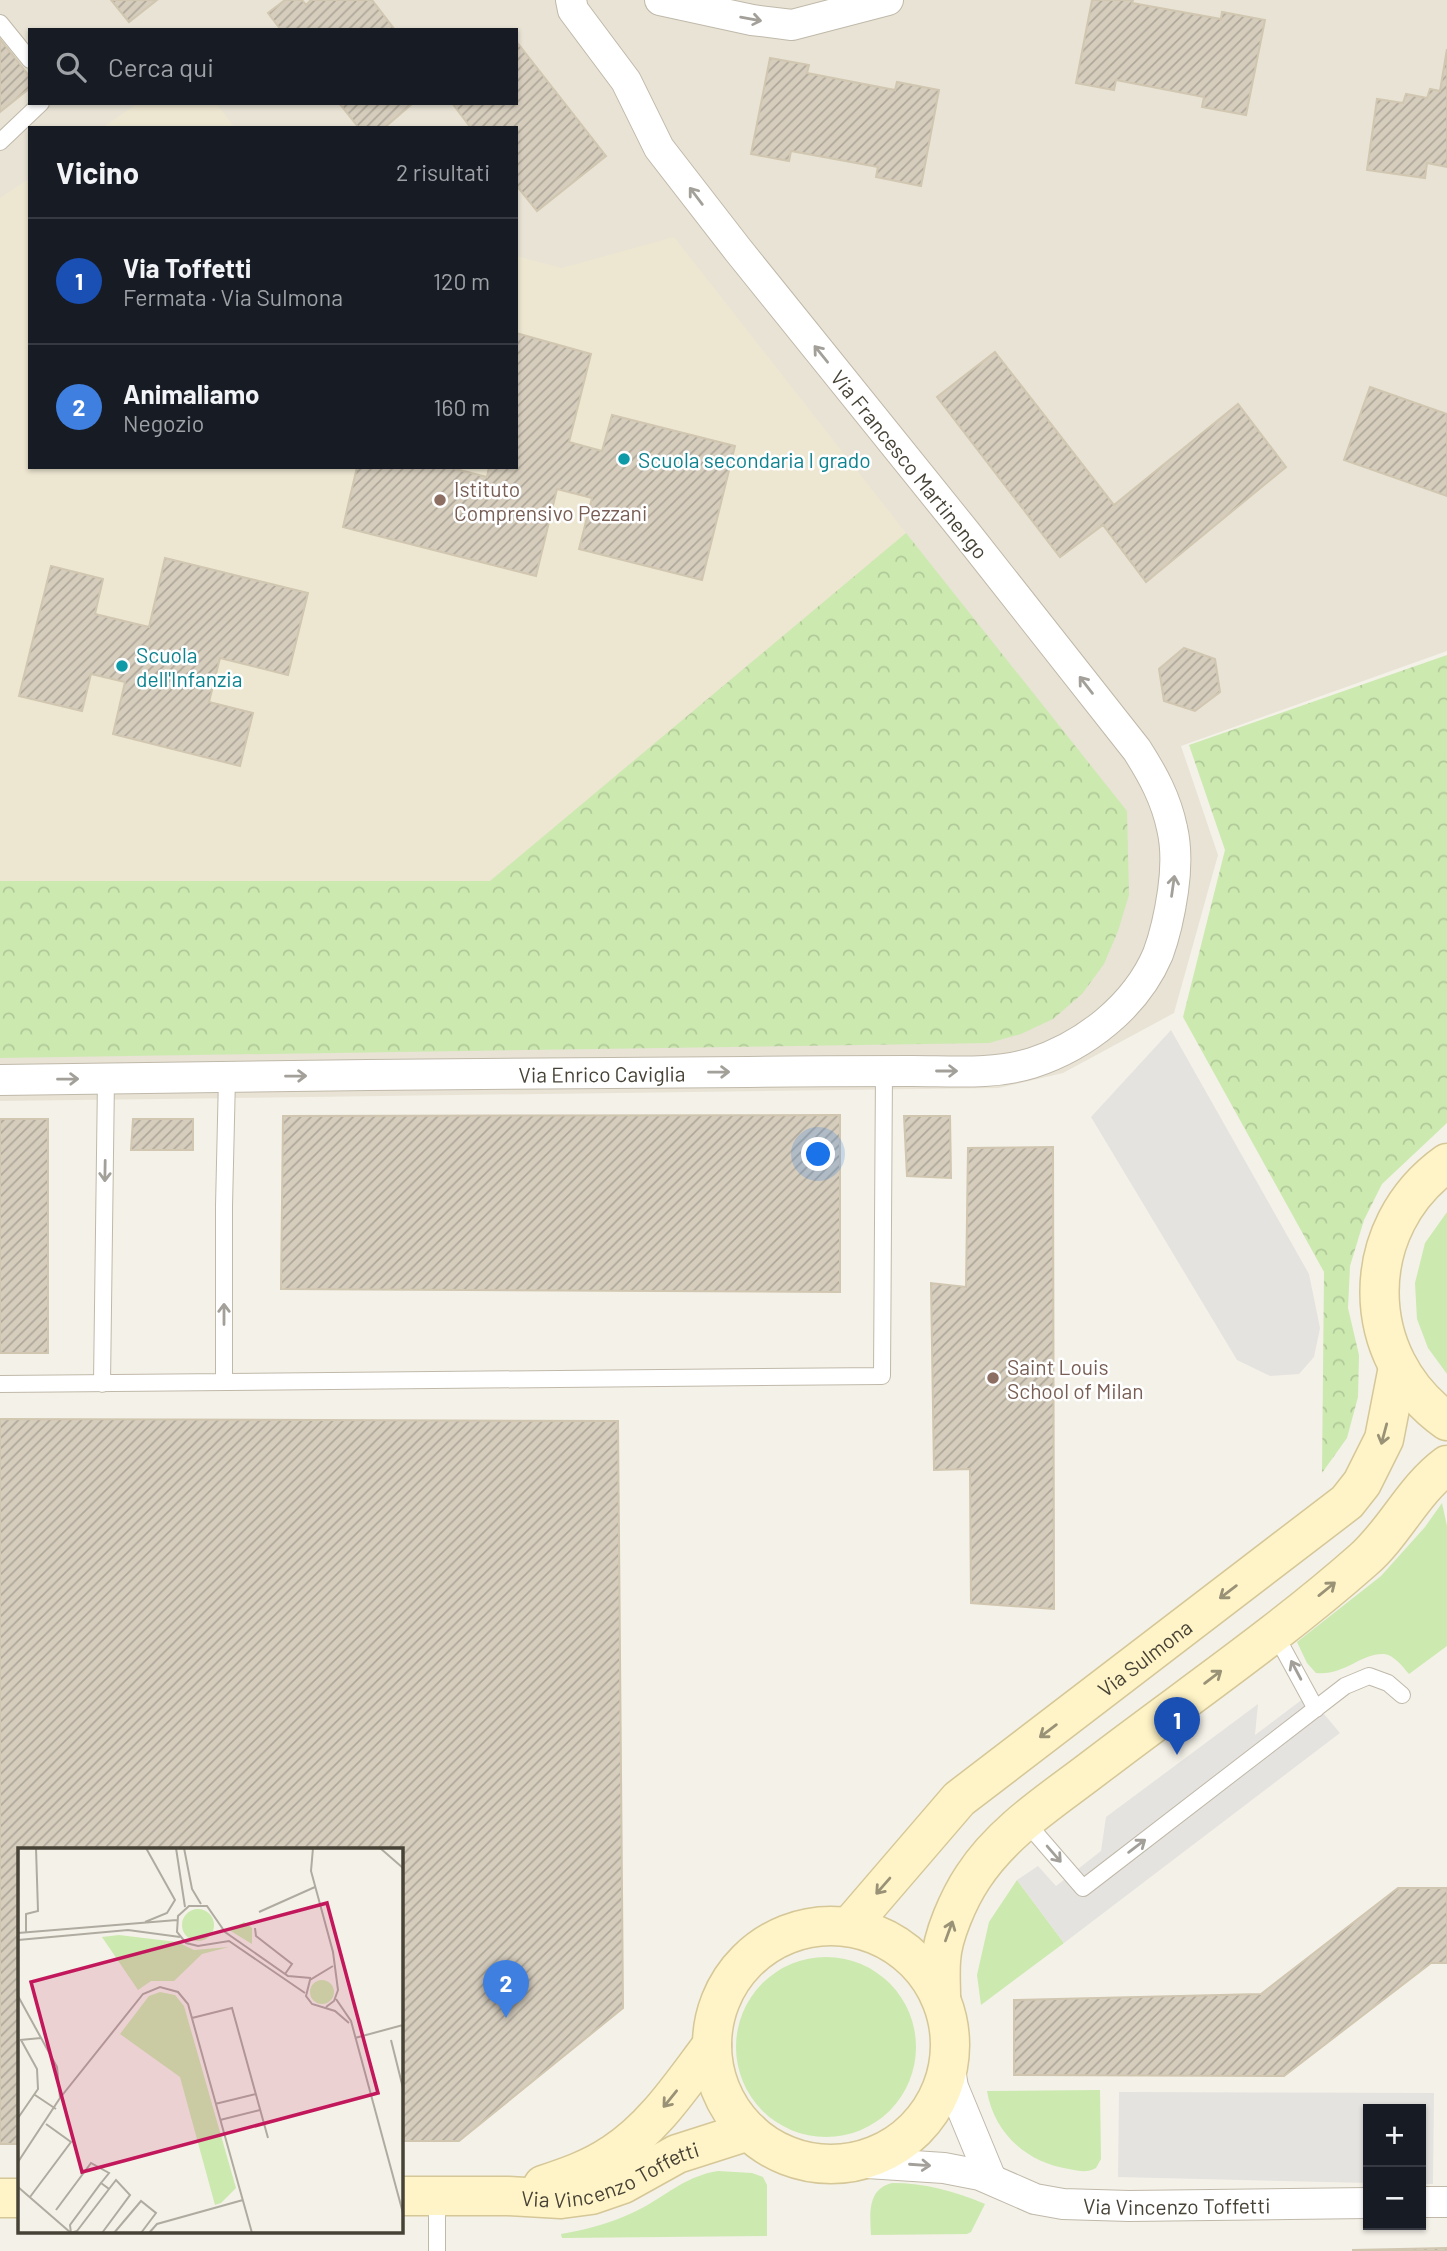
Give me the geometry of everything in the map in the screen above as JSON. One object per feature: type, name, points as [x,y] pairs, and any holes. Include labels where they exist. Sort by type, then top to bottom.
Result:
[{"type":"street","name":"Via Francesco Martinengo","points":[[571,0],[573,10],[626,81],[659,148],[1147,766],[1165,802],[1173,831],[1176,865],[1171,906],[1158,952]]},
{"type":"street","points":[[660,0],[752,20],[792,25],[888,0]]},
{"type":"street","name":"Via Enrico Caviglia","points":[[0,1080],[996,1071],[1034,1062],[1064,1050],[1097,1028],[1120,1009],[1143,981],[1158,952]]},
{"type":"street","points":[[1447,1163],[1428,1178],[1409,1200],[1394,1226],[1384,1253],[1380,1282],[1381,1312],[1387,1340],[1398,1367],[1421,1399],[1447,1421]]},
{"type":"street","name":"Via Sulmona","points":[[849,1927],[959,1799],[1347,1502],[1362,1483],[1384,1439],[1398,1367]]},
{"type":"street","points":[[941,1998],[941,1959],[961,1897],[1003,1839],[1365,1559],[1394,1527],[1433,1475],[1447,1465]]},
{"type":"street","name":"Via Vincenzo Toffetti","points":[[990,2179],[953,2087],[949,2064],[950,2034],[941,1998],[926,1972],[900,1947],[873,1934],[849,1927],[822,1926],[800,1930],[773,1941],[754,1954],[734,1976],[723,1995],[716,2016],[712,2045],[716,2074],[723,2095],[749,2131],[772,2149],[793,2158],[822,2164],[852,2162],[944,2168],[990,2179],[1035,2199],[1075,2205],[1363,2203]]},
{"type":"street","name":"Via Vincenzo Toffetti","points":[[508,2196],[578,2174],[613,2154],[640,2133],[665,2106],[712,2045]]},
{"type":"street","name":"Via Vincenzo Toffetti","points":[[852,2162],[887,2151],[916,2129],[938,2099],[949,2064]]},
{"type":"street","name":"Via Vincenzo Toffetti","points":[[419,2196],[561,2199],[591,2195],[623,2184],[677,2154],[749,2131]]},
{"type":"street","points":[[0,2199],[18,2198]]},
{"type":"street","points":[[1426,2202],[1447,2202]]},
{"type":"lane","points":[[0,23],[28,58]]},
{"type":"lane","points":[[0,142],[39,105]]},
{"type":"lane","points":[[0,1384],[882,1376],[884,1071]]},
{"type":"lane","points":[[225,1382],[224,1206],[227,1077]]},
{"type":"lane","points":[[102,1384],[106,1078]]},
{"type":"lane","points":[[1274,1632],[1316,1709]]},
{"type":"lane","points":[[1025,1821],[1083,1888],[1345,1686],[1369,1676],[1388,1683],[1402,1695]]},
{"type":"lane","points":[[419,2196],[437,2251]]},
{"type":"shaded area","points":[[0,0],[1447,0],[1447,651],[1181,746],[1218,855],[1174,1013],[1063,1073],[999,1088],[0,1101]]},
{"type":"shaded area","points":[[135,105],[218,105],[233,126],[105,126]]},
{"type":"shaded area","name":"Istituto Comprensivo Pezzani","points":[[28,179],[28,469],[518,469],[518,257],[562,268],[674,237],[906,533],[490,881],[0,881],[0,198]]},
{"type":"shaded area","points":[[1171,1030],[1309,1274],[1320,1328],[1314,1357],[1299,1374],[1270,1376],[1237,1360],[1091,1117]]},
{"type":"shaded area","points":[[1308,1695],[1340,1733],[1064,1943],[1017,1880],[1038,1866],[1056,1886],[1101,1851],[1106,1817],[1258,1704],[1255,1735]]},
{"type":"shaded area","points":[[1119,2092],[1434,2093],[1433,2184],[1426,2184],[1426,2104],[1363,2104],[1363,2183],[1118,2177]]},
{"type":"green space","points":[[906,533],[1127,811],[1129,895],[1118,931],[1104,964],[1082,994],[1053,1019],[1021,1034],[989,1043],[0,1058],[0,881],[490,881]]},
{"type":"green space","points":[[1447,655],[1447,1123],[1382,1184],[1364,1220],[1350,1266],[1348,1308],[1359,1355],[1358,1397],[1347,1438],[1322,1473],[1324,1272],[1183,1017],[1225,850],[1189,745]]},
{"type":"green space","points":[[1447,1212],[1447,1374],[1428,1348],[1417,1319],[1415,1283],[1425,1243]]},
{"type":"green space","points":[[1442,1503],[1447,1526],[1447,1646],[1409,1674],[1395,1659],[1384,1654],[1368,1657],[1335,1671],[1316,1673],[1307,1663],[1297,1642],[1381,1576],[1425,1527]]},
{"type":"green space","points":[[1017,1880],[1064,1943],[981,2005],[977,1975],[989,1922]]},
{"type":"green space","points":[[826,1957],[861,1964],[890,1983],[909,2012],[916,2047],[909,2082],[890,2111],[861,2130],[826,2137],[791,2130],[762,2111],[743,2082],[736,2047],[743,2012],[762,1983],[791,1964]]},
{"type":"green space","points":[[1100,2090],[1101,2159],[1096,2168],[1089,2171],[1054,2166],[1026,2153],[1005,2133],[991,2106],[987,2091]]},
{"type":"green space","points":[[718,2171],[752,2173],[763,2177],[767,2185],[767,2236],[562,2238],[561,2234],[624,2216],[688,2181]]},
{"type":"green space","points":[[892,2183],[917,2184],[940,2189],[985,2204],[971,2232],[967,2234],[871,2235],[874,2197],[884,2186]]},
{"type":"building","points":[[111,0],[157,0],[129,22]]},
{"type":"building","points":[[285,0],[302,0],[306,5],[311,0],[372,0],[393,28],[279,28],[268,13]]},
{"type":"building","points":[[1092,0],[1133,0],[1132,3],[1221,19],[1222,12],[1265,20],[1246,115],[1202,107],[1204,97],[1116,80],[1114,90],[1076,83]]},
{"type":"building","points":[[0,39],[28,74],[28,90],[0,112]]},
{"type":"building","points":[[518,44],[606,156],[537,211],[518,187],[518,126],[469,126],[454,105],[518,105]]},
{"type":"building","points":[[1447,49],[1447,167],[1427,163],[1425,178],[1367,170],[1377,99],[1403,103],[1406,94],[1427,98],[1430,89],[1440,91]]},
{"type":"building","points":[[770,58],[809,65],[807,73],[895,90],[897,82],[939,90],[921,186],[876,177],[878,167],[791,151],[789,161],[751,154]]},
{"type":"building","points":[[341,105],[411,105],[386,126],[357,126]]},
{"type":"building","name":"Scuola secondaria I grado","points":[[518,334],[591,354],[569,442],[602,451],[612,415],[735,446],[702,580],[579,549],[592,498],[557,489],[536,576],[343,527],[357,469],[456,469],[487,477],[489,469],[518,469]]},
{"type":"building","points":[[995,352],[1114,505],[1238,404],[1286,467],[1146,582],[1103,525],[1060,557],[937,397]]},
{"type":"building","points":[[1370,387],[1447,414],[1447,496],[1344,460]]},
{"type":"building","name":"Scuola dell'Infanzia","points":[[165,558],[308,593],[288,675],[220,658],[209,702],[253,713],[240,766],[113,734],[125,682],[91,674],[82,711],[19,696],[51,566],[103,579],[95,614],[149,627]]},
{"type":"building","points":[[1184,648],[1215,659],[1220,692],[1195,711],[1164,701],[1159,669]]},
{"type":"building","points":[[840,1115],[840,1292],[281,1289],[283,1116]]},
{"type":"building","points":[[904,1116],[950,1116],[951,1178],[907,1176]]},
{"type":"building","points":[[0,1119],[48,1119],[48,1353],[0,1353]]},
{"type":"building","points":[[133,1119],[193,1119],[193,1150],[131,1150]]},
{"type":"building","name":"Saint Louis School of Milan","points":[[1053,1147],[1054,1609],[971,1603],[970,1469],[934,1470],[931,1283],[966,1287],[968,1148]]},
{"type":"building","points":[[0,1419],[618,1421],[623,2008],[459,2141],[402,2141],[402,1848],[18,1848],[18,2144],[0,2144]]},
{"type":"building","points":[[1398,1888],[1447,1888],[1447,1963],[1431,1963],[1284,2076],[1014,2075],[1014,2000],[1261,1994]]},
{"type":"building","points":[[1447,2248],[1447,2251],[1353,2251],[1353,2250]]},
{"type":"place","name":"Scuola secondaria I grado","points":[[624,459]]},
{"type":"place","name":"Istituto Comprensivo Pezzani","points":[[440,500]]},
{"type":"place","name":"Scuola dell'Infanzia","points":[[122,666]]},
{"type":"place","name":"Saint Louis School of Milan","points":[[993,1378]]},
{"type":"place","name":"Via Toffetti","points":[[1177,1755]]},
{"type":"place","name":"Animaliamo","points":[[506,2018]]}]
